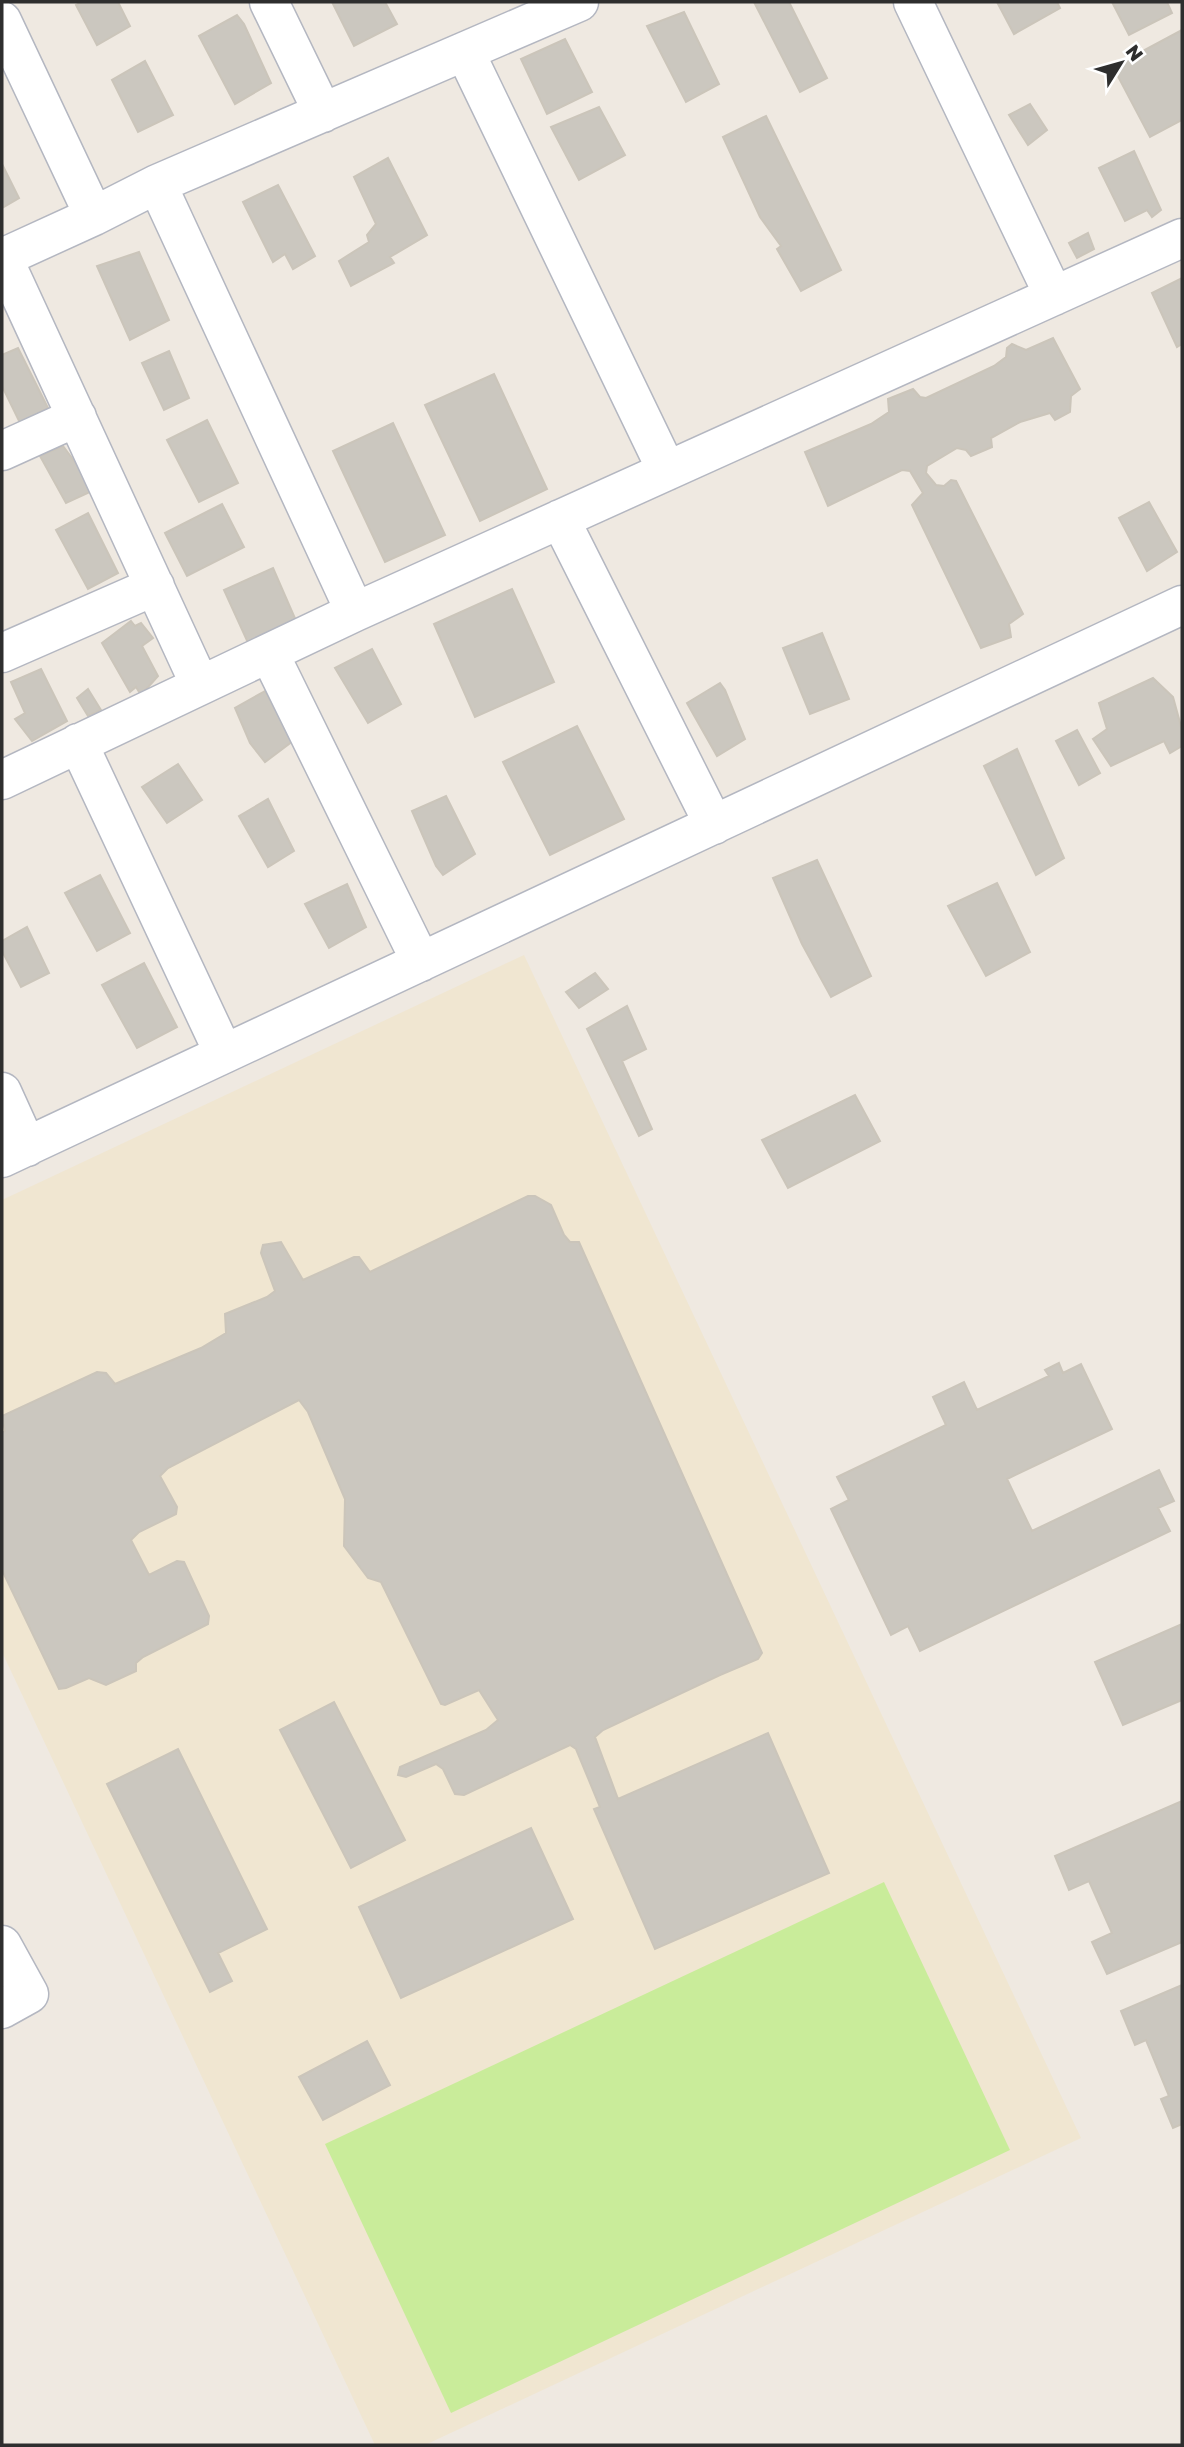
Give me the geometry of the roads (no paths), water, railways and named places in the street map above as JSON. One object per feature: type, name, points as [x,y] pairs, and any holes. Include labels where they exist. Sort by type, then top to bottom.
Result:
[{"type":"street","points":[[269,2],[323,113]]},
{"type":"street","points":[[200,685],[2,258],[157,184],[465,52],[532,12],[579,2]]},
{"type":"street","points":[[913,2],[1054,296]]},
{"type":"street","points":[[2,21],[94,216]]},
{"type":"street","points":[[465,52],[667,471]]},
{"type":"street","points":[[157,184],[355,612]]},
{"type":"street","points":[[2,780],[355,612],[1182,238]]},
{"type":"street","points":[[2,452],[77,417]]},
{"type":"street","points":[[560,519],[714,825]]},
{"type":"street","points":[[2,653],[155,586]]},
{"type":"street","points":[[2,1092],[14,1152],[1182,605]]},
{"type":"street","points":[[269,653],[421,962]]},
{"type":"street","points":[[78,743],[224,1054]]},
{"type":"street","points":[[2,1945],[29,1994],[2,2009]]}]
